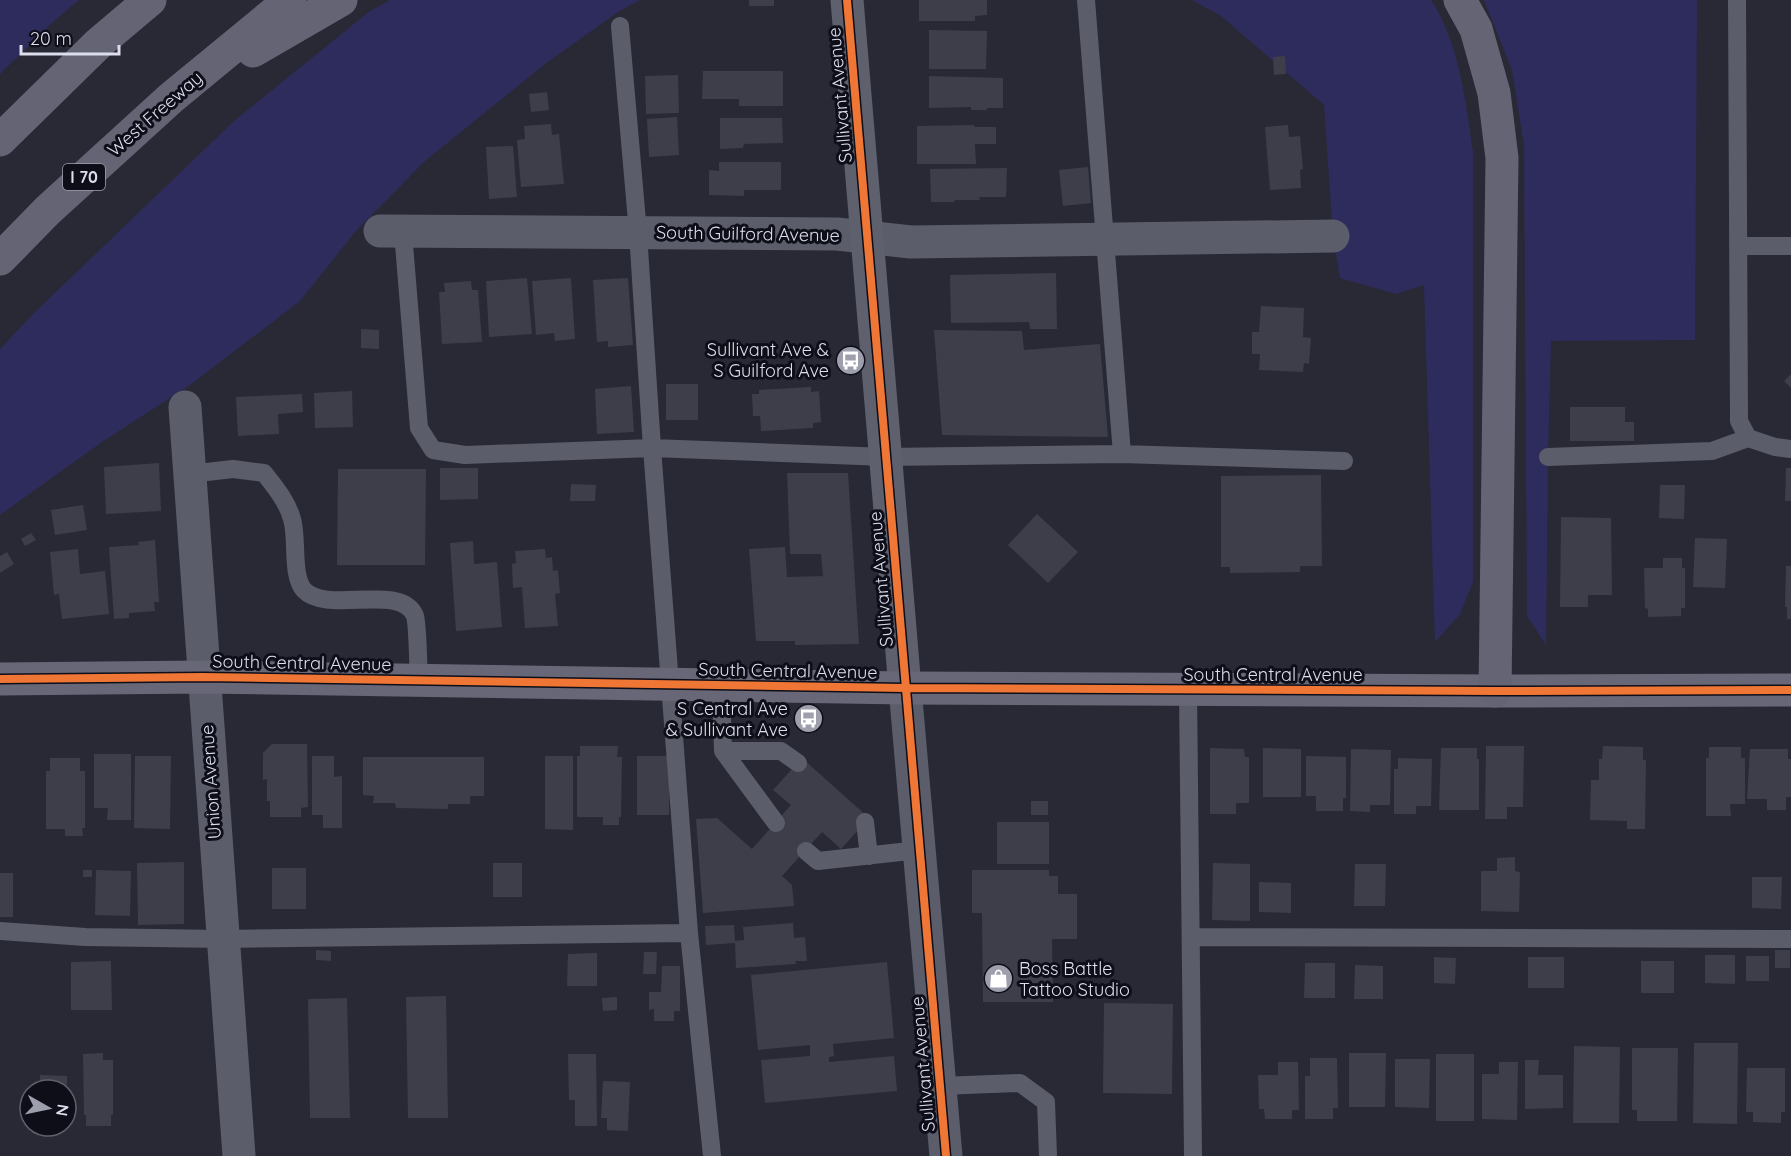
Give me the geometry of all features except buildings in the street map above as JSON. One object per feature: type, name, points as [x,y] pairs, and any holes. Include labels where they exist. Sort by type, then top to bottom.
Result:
[{"type":"highway","points":[[0,140],[99,43],[150,0]]},
{"type":"highway","name":"West Freeway","points":[[0,259],[48,210],[171,98],[290,0]]},
{"type":"highway","points":[[171,98],[341,0]]},
{"type":"highway","points":[[1460,0],[1476,29],[1494,93],[1502,158],[1495,691]]},
{"type":"main road","name":"Sullivant Avenue","points":[[847,0],[905,688]]},
{"type":"main road","name":"South Central Avenue","points":[[0,679],[203,676],[905,688],[1791,690]]},
{"type":"street","name":"South Guilford Avenue","points":[[391,232],[837,234],[910,242],[1333,236]]},
{"type":"street","name":"Union Avenue","points":[[185,407],[239,1156]]},
{"type":"street","name":"Sullivant Avenue","points":[[905,688],[946,1156]]},
{"type":"lane","points":[[1086,0],[1122,454]]},
{"type":"lane","points":[[1737,0],[1739,422],[1748,438]]},
{"type":"lane","points":[[620,26],[638,233],[689,933],[712,1156]]},
{"type":"lane","points":[[391,232],[419,428],[433,450],[465,454],[652,448],[886,457],[1122,454],[1344,461]]},
{"type":"lane","points":[[1738,246],[1791,246]]},
{"type":"lane","points":[[1548,457],[1712,451],[1748,438],[1791,450]]},
{"type":"lane","points":[[189,474],[232,469],[264,473],[282,494],[292,519],[298,579],[304,590],[313,596],[328,599],[390,600],[402,603],[415,616],[419,680]]},
{"type":"lane","points":[[721,685],[723,751],[776,824]]},
{"type":"lane","points":[[1188,690],[1193,1156]]},
{"type":"lane","points":[[723,751],[781,751],[798,763]]},
{"type":"lane","points":[[865,822],[869,856]]},
{"type":"lane","points":[[806,851],[818,861],[919,850]]},
{"type":"lane","points":[[0,931],[85,938],[223,939],[689,933]]},
{"type":"lane","points":[[1192,937],[1791,939]]},
{"type":"lane","points":[[940,1086],[1020,1083],[1047,1102],[1048,1156]]},
{"type":"shaded area","points":[[0,0],[79,0],[0,74]]},
{"type":"shaded area","points":[[390,0],[640,0],[618,12],[545,64],[425,161],[355,232],[300,301],[190,385],[102,442],[0,515],[0,349],[33,314],[234,121],[370,11]]},
{"type":"shaded area","points":[[1192,0],[1431,0],[1448,35],[1460,73],[1473,152],[1473,582],[1460,614],[1435,642],[1424,285],[1396,294],[1340,278],[1333,236],[1324,105],[1221,16]]},
{"type":"shaded area","points":[[1484,0],[1697,0],[1695,340],[1551,341],[1546,645],[1527,616],[1524,145],[1512,70]]},
{"type":"cycle path","points":[[847,0],[946,1156]]},
{"type":"cycle path","points":[[0,679],[203,677],[905,688],[1791,690]]},
{"type":"place","name":"Sullivant Ave & S Guilford Ave","points":[[850,360]]},
{"type":"place","name":"S Central Ave & Sullivant Ave","points":[[809,719]]},
{"type":"place","name":"Boss Battle Tattoo Studio","points":[[998,979]]}]
